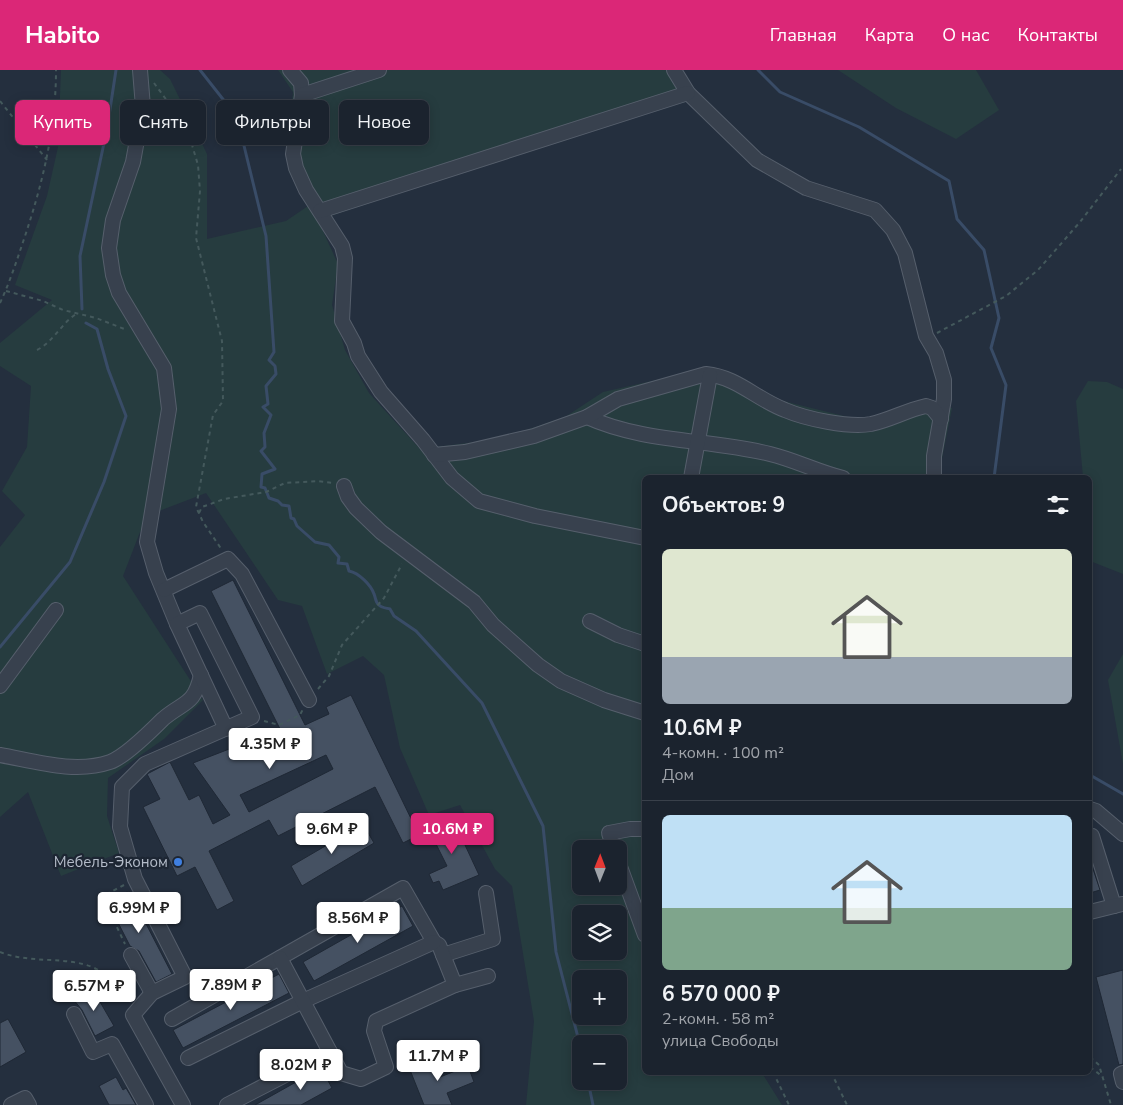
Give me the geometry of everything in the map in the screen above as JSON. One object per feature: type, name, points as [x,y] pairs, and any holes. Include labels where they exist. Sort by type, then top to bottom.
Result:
[{"type":"street","points":[[140,70],[143,91],[133,162],[113,220],[109,248],[118,293],[148,339],[164,368],[169,397],[147,542],[176,624],[226,729]]},
{"type":"street","points":[[290,70],[301,83],[302,95],[293,154],[296,168],[306,190],[338,238],[345,258],[342,321],[354,343],[358,356],[381,392],[452,478],[480,502],[535,516],[642,537]]},
{"type":"street","points":[[302,95],[378,70]]},
{"type":"street","points":[[674,70],[688,93],[756,160],[806,188],[875,210],[893,230],[905,253],[926,336],[936,353],[944,380],[941,419],[934,456],[934,475]]},
{"type":"street","points":[[320,211],[688,93]]},
{"type":"street","points":[[434,455],[465,452],[534,436],[587,417],[618,400],[695,376],[710,375],[733,380],[785,411],[856,425],[872,424],[926,406],[932,408],[941,419]]},
{"type":"street","points":[[692,475],[710,375]]},
{"type":"street","points":[[587,417],[618,428],[770,454],[834,475]]},
{"type":"street","points":[[344,486],[348,497],[356,508],[381,532],[474,602],[493,626],[538,664],[561,680],[604,700],[642,713]]},
{"type":"street","points":[[164,590],[228,559],[242,574],[309,700]]},
{"type":"street","points":[[0,686],[56,610]]},
{"type":"street","points":[[176,624],[200,613],[252,717],[145,764],[122,787],[120,827],[135,879],[185,977],[152,993],[136,1011],[183,1105]]},
{"type":"street","points":[[590,621],[618,635],[642,643]]},
{"type":"street","points":[[0,755],[50,764],[81,767],[111,762],[144,738],[166,717],[183,707],[196,693],[200,675]]},
{"type":"street","points":[[1092,810],[1123,834]]},
{"type":"street","points":[[611,840],[609,833],[642,829]]},
{"type":"street","points":[[1092,836],[1119,905],[1092,912]]},
{"type":"street","points":[[172,1019],[403,888],[434,942],[439,945],[455,984]]},
{"type":"street","points":[[628,889],[642,927]]},
{"type":"street","points":[[443,955],[492,939],[486,894]]},
{"type":"street","points":[[188,1058],[303,1001],[434,942]]},
{"type":"street","points":[[131,955],[152,993]]},
{"type":"street","points":[[280,958],[342,1073],[360,1079],[386,1067],[374,1031],[376,1021],[455,984],[488,976]]},
{"type":"street","points":[[74,1014],[93,1052],[112,1044],[146,1105]]},
{"type":"street","points":[[227,1105],[330,1052]]},
{"type":"street","points":[[1123,1073],[1121,1074],[1123,1082]]},
{"type":"street","points":[[8,1103],[25,1098],[29,1105]]},
{"type":"path","points":[[0,303],[6,291],[37,199],[47,160],[54,119],[56,70]]},
{"type":"path","points":[[156,86],[187,128],[196,153],[200,191],[196,238],[222,341],[221,390],[223,401],[213,415],[196,507],[228,559]]},
{"type":"path","points":[[0,101],[47,160]]},
{"type":"path","points":[[926,336],[939,332],[1006,296],[1038,270],[1080,222],[1121,169]]},
{"type":"path","points":[[6,291],[43,301],[76,314],[96,318],[148,339]]},
{"type":"path","points":[[37,350],[45,346],[62,326],[76,314]]},
{"type":"path","points":[[199,514],[202,507],[224,499],[266,492],[284,483],[318,481],[344,486]]},
{"type":"path","points":[[252,717],[279,725],[300,715],[309,700],[329,676],[342,645],[377,603],[384,598],[410,554]]},
{"type":"path","points":[[131,955],[104,900],[107,894],[135,879]]},
{"type":"path","points":[[0,952],[16,958],[91,966],[107,976],[136,1011]]},
{"type":"path","points":[[1092,1059],[1099,1065],[1111,1105]]},
{"type":"path","points":[[1092,1069],[1103,1077]]},
{"type":"path","points":[[774,1075],[789,1105]]},
{"type":"path","points":[[832,1075],[847,1105]]},
{"type":"green space","points":[[61,70],[160,70],[170,79],[180,100],[120,100],[120,145],[203,145],[207,154],[207,239],[286,221],[308,206],[289,172],[289,145],[329,145],[329,100],[292,100],[293,92],[278,70],[681,70],[695,95],[318,220],[338,264],[332,305],[345,350],[369,393],[420,449],[499,439],[565,417],[603,392],[705,369],[735,374],[779,400],[852,418],[871,417],[926,400],[952,408],[940,468],[942,475],[642,475],[642,1075],[763,1075],[782,1105],[526,1105],[534,1021],[512,886],[495,869],[460,805],[429,815],[400,748],[384,675],[363,656],[327,674],[302,606],[278,600],[206,493],[159,511],[140,532],[123,576],[203,700],[164,739],[108,778],[107,816],[119,853],[61,876],[28,792],[0,817],[0,547],[25,515],[2,491],[27,447],[31,386],[0,366],[0,343],[52,300],[15,285],[47,196],[58,145],[110,145],[110,100],[60,100]]},
{"type":"green space","points":[[838,70],[976,70],[999,110],[956,139],[896,108]]},
{"type":"green space","points":[[1088,381],[1107,382],[1123,389],[1123,574],[1092,562],[1092,475],[1083,475],[1076,401]]},
{"type":"green space","points":[[1123,654],[1123,764],[1108,680]]},
{"type":"building","points":[[233,580],[305,725],[329,714],[326,707],[351,695],[419,835],[403,843],[375,787],[278,836],[269,820],[209,851],[234,901],[217,910],[195,867],[177,876],[143,807],[160,799],[147,774],[170,762],[189,800],[199,795],[213,824],[230,815],[193,763],[237,746],[242,757],[284,737],[211,591]],"holes":[[[326,755],[333,769],[249,812],[240,795]]]},
{"type":"building","points":[[455,817],[468,844],[465,845],[479,875],[443,890],[439,881],[433,883],[429,874],[447,866],[429,830]]},
{"type":"building","points":[[363,824],[374,843],[302,886],[291,866]]},
{"type":"building","points":[[1092,866],[1100,890],[1092,892]]},
{"type":"building","points":[[129,891],[172,974],[156,982],[139,951],[130,946],[107,901]]},
{"type":"building","points":[[402,906],[413,926],[314,981],[303,962]]},
{"type":"building","points":[[1123,970],[1123,1064],[1119,1065],[1096,977]]},
{"type":"building","points":[[279,974],[289,993],[183,1048],[173,1030]]},
{"type":"building","points":[[92,988],[114,1026],[95,1036],[82,1010],[73,999]]},
{"type":"building","points":[[8,1019],[26,1052],[0,1067],[0,1023]]},
{"type":"building","points":[[432,1056],[440,1077],[468,1066],[474,1082],[447,1093],[452,1105],[424,1105],[408,1065]]},
{"type":"building","points":[[321,1068],[332,1088],[301,1105],[255,1105]]},
{"type":"building","points":[[116,1077],[123,1090],[126,1088],[136,1105],[109,1105],[99,1086]]},
{"type":"waterway","points":[[82,309],[80,256],[107,129],[116,70]]},
{"type":"waterway","points":[[200,70],[237,117],[266,236],[274,352],[269,360],[275,366],[276,374],[266,386],[268,404],[263,407],[271,415],[264,433],[265,447],[261,451],[275,469],[262,474],[261,487],[265,488],[269,498],[278,501],[282,505],[289,506],[291,518],[315,542],[329,545],[339,557],[338,563],[347,564],[349,571],[357,574],[364,580],[375,595],[378,604],[390,609],[394,616],[416,631],[482,703],[543,826],[556,952],[577,1035]]},
{"type":"waterway","points":[[758,70],[780,92],[859,127],[949,181],[957,219],[984,250],[999,318],[991,348],[1006,385],[994,475]]},
{"type":"waterway","points":[[0,647],[70,562],[104,482],[126,416],[108,369],[97,329],[86,323]]},
{"type":"waterway","points":[[1092,776],[1123,794]]},
{"type":"waterway","points":[[590,1090],[593,1105]]},
{"type":"place","name":"Мебель-Эконом","points":[[178,862]]}]
